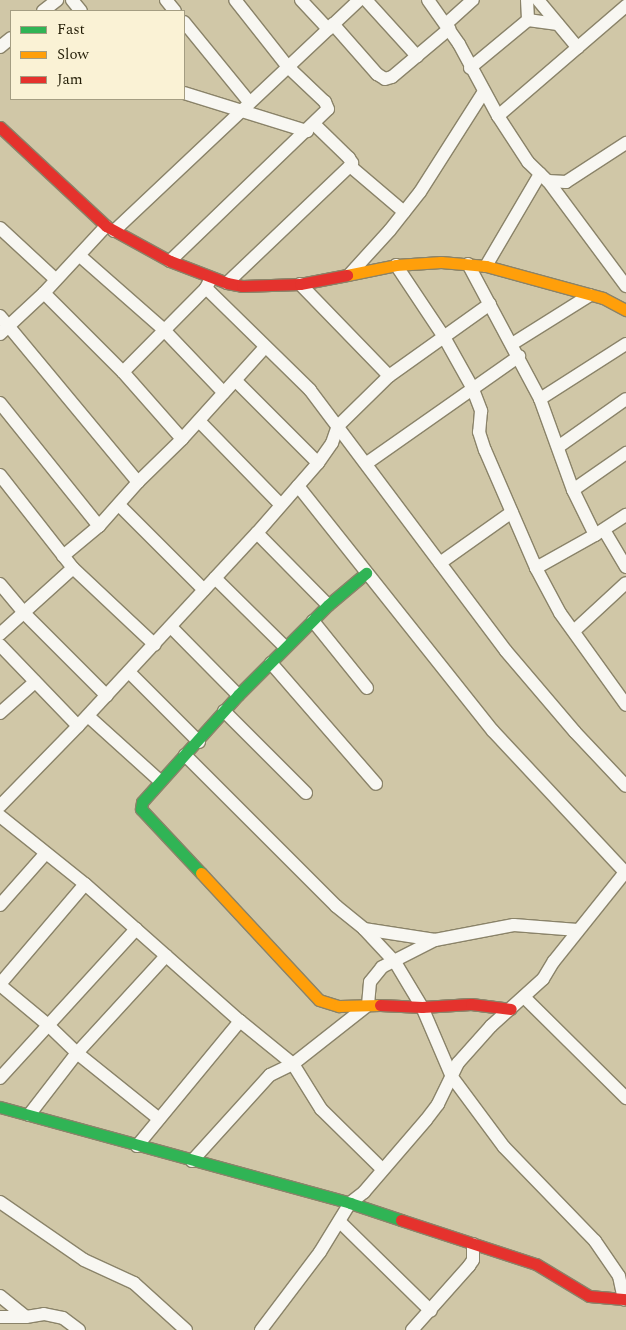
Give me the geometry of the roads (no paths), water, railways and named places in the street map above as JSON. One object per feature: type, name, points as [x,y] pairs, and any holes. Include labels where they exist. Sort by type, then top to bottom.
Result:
[{"type":"street","points":[[44,10],[57,0]]},
{"type":"street","points":[[72,0],[80,10]]},
{"type":"street","points":[[170,261],[328,109],[325,102],[288,67],[235,0]]},
{"type":"street","points":[[301,0],[377,74],[385,79],[392,77],[417,56],[473,0]]},
{"type":"street","points":[[5,331],[80,256],[246,107],[359,0]]},
{"type":"street","points":[[366,0],[417,56]]},
{"type":"street","points":[[428,0],[448,26],[484,93],[528,162],[544,178],[626,286]]},
{"type":"street","points":[[527,0],[528,20]]},
{"type":"street","points":[[538,0],[578,48]]},
{"type":"street","points":[[498,116],[625,10],[614,0]]},
{"type":"street","points":[[470,68],[528,20],[558,24]]},
{"type":"street","points":[[185,23],[246,107]]},
{"type":"street","points":[[0,47],[10,39]]},
{"type":"street","points":[[185,93],[246,107],[310,127],[349,158],[352,163],[227,283]]},
{"type":"street","points":[[350,274],[404,212],[484,93]]},
{"type":"street","points":[[2,133],[110,229],[208,283],[265,347],[310,390],[367,463],[506,651],[575,732],[626,786]]},
{"type":"street","points":[[544,178],[566,182],[625,145]]},
{"type":"street","points":[[350,166],[404,212]]},
{"type":"street","points":[[486,266],[544,178]]},
{"type":"street","points":[[0,228],[55,280]]},
{"type":"street","points":[[80,256],[163,329],[224,393]]},
{"type":"street","points":[[123,372],[208,283],[227,283],[242,286],[300,284],[396,266],[441,262],[486,266],[590,294],[626,310]]},
{"type":"street","points":[[468,264],[519,356],[540,399],[573,490],[600,533],[626,567]]},
{"type":"street","points":[[396,266],[444,337],[472,387],[481,411],[479,432],[485,450],[536,568],[560,612],[575,630],[604,677],[626,705]]},
{"type":"street","points":[[300,284],[389,376]]},
{"type":"street","points":[[44,293],[123,372],[182,439]]},
{"type":"street","points":[[512,344],[590,294]]},
{"type":"street","points":[[0,806],[107,696],[257,533],[318,463],[332,443],[338,426],[389,376],[490,304]]},
{"type":"street","points":[[0,316],[5,331],[138,482]]},
{"type":"street","points":[[540,399],[626,344]]},
{"type":"street","points":[[63,556],[99,526],[119,506],[138,482],[199,422],[265,347]]},
{"type":"street","points":[[367,463],[472,387],[519,356]]},
{"type":"street","points":[[236,381],[318,463]]},
{"type":"street","points":[[558,447],[626,399]]},
{"type":"street","points":[[0,403],[99,526]]},
{"type":"street","points":[[199,422],[281,505]]},
{"type":"street","points":[[573,490],[626,453]]},
{"type":"street","points":[[0,475],[73,568],[155,645]]},
{"type":"street","points":[[261,1330],[320,1252],[350,1203],[364,1192],[426,1120],[452,1077],[458,1063],[472,1045],[544,979],[578,930],[626,872],[493,731],[298,486]]},
{"type":"street","points":[[119,506],[204,590]]},
{"type":"street","points":[[440,563],[512,512]]},
{"type":"street","points":[[536,568],[600,533],[626,515]]},
{"type":"street","points":[[257,533],[328,605]]},
{"type":"street","points":[[0,634],[73,568]]},
{"type":"street","points":[[366,573],[328,605],[238,695],[198,742],[142,802],[142,809],[148,818],[319,1000],[339,1006],[368,1004],[422,1007],[471,1004],[511,1009]]},
{"type":"street","points":[[215,578],[284,647]]},
{"type":"street","points":[[0,584],[24,613],[107,696]]},
{"type":"street","points":[[575,630],[626,584]]},
{"type":"street","points":[[313,621],[367,688]]},
{"type":"street","points":[[171,627],[238,695]]},
{"type":"street","points":[[0,645],[78,726]]},
{"type":"street","points":[[271,663],[376,784]]},
{"type":"street","points":[[129,672],[198,742]]},
{"type":"street","points":[[0,713],[35,682]]},
{"type":"street","points":[[224,711],[306,793]]},
{"type":"street","points":[[88,716],[160,782]]},
{"type":"street","points":[[0,1107],[350,1203],[536,1264],[589,1296],[625,1299],[618,1276],[595,1242],[504,1147],[452,1077],[422,1007],[395,962],[364,929],[336,906],[185,755]]},
{"type":"street","points":[[0,816],[85,884],[240,1021],[293,1064],[321,1109],[382,1169]]},
{"type":"street","points":[[0,905],[46,853]]},
{"type":"street","points":[[85,884],[0,984],[77,1053],[159,1119]]},
{"type":"street","points":[[192,1161],[270,1075],[293,1064],[368,1004],[370,982],[382,967],[435,940],[514,925],[578,930]]},
{"type":"street","points":[[0,1078],[136,929]]},
{"type":"street","points":[[364,929],[435,940]]},
{"type":"street","points":[[30,1115],[77,1053],[166,956]]},
{"type":"street","points":[[524,997],[626,1098]]},
{"type":"street","points":[[137,1146],[240,1021]]},
{"type":"street","points":[[0,1202],[84,1260],[134,1283],[186,1330]]},
{"type":"street","points":[[340,1222],[431,1311]]},
{"type":"street","points":[[412,1330],[431,1311],[469,1266],[473,1260],[473,1244]]},
{"type":"street","points":[[0,1296],[26,1317]]},
{"type":"street","points":[[0,1317],[26,1317],[44,1314],[63,1318],[79,1330]]}]
